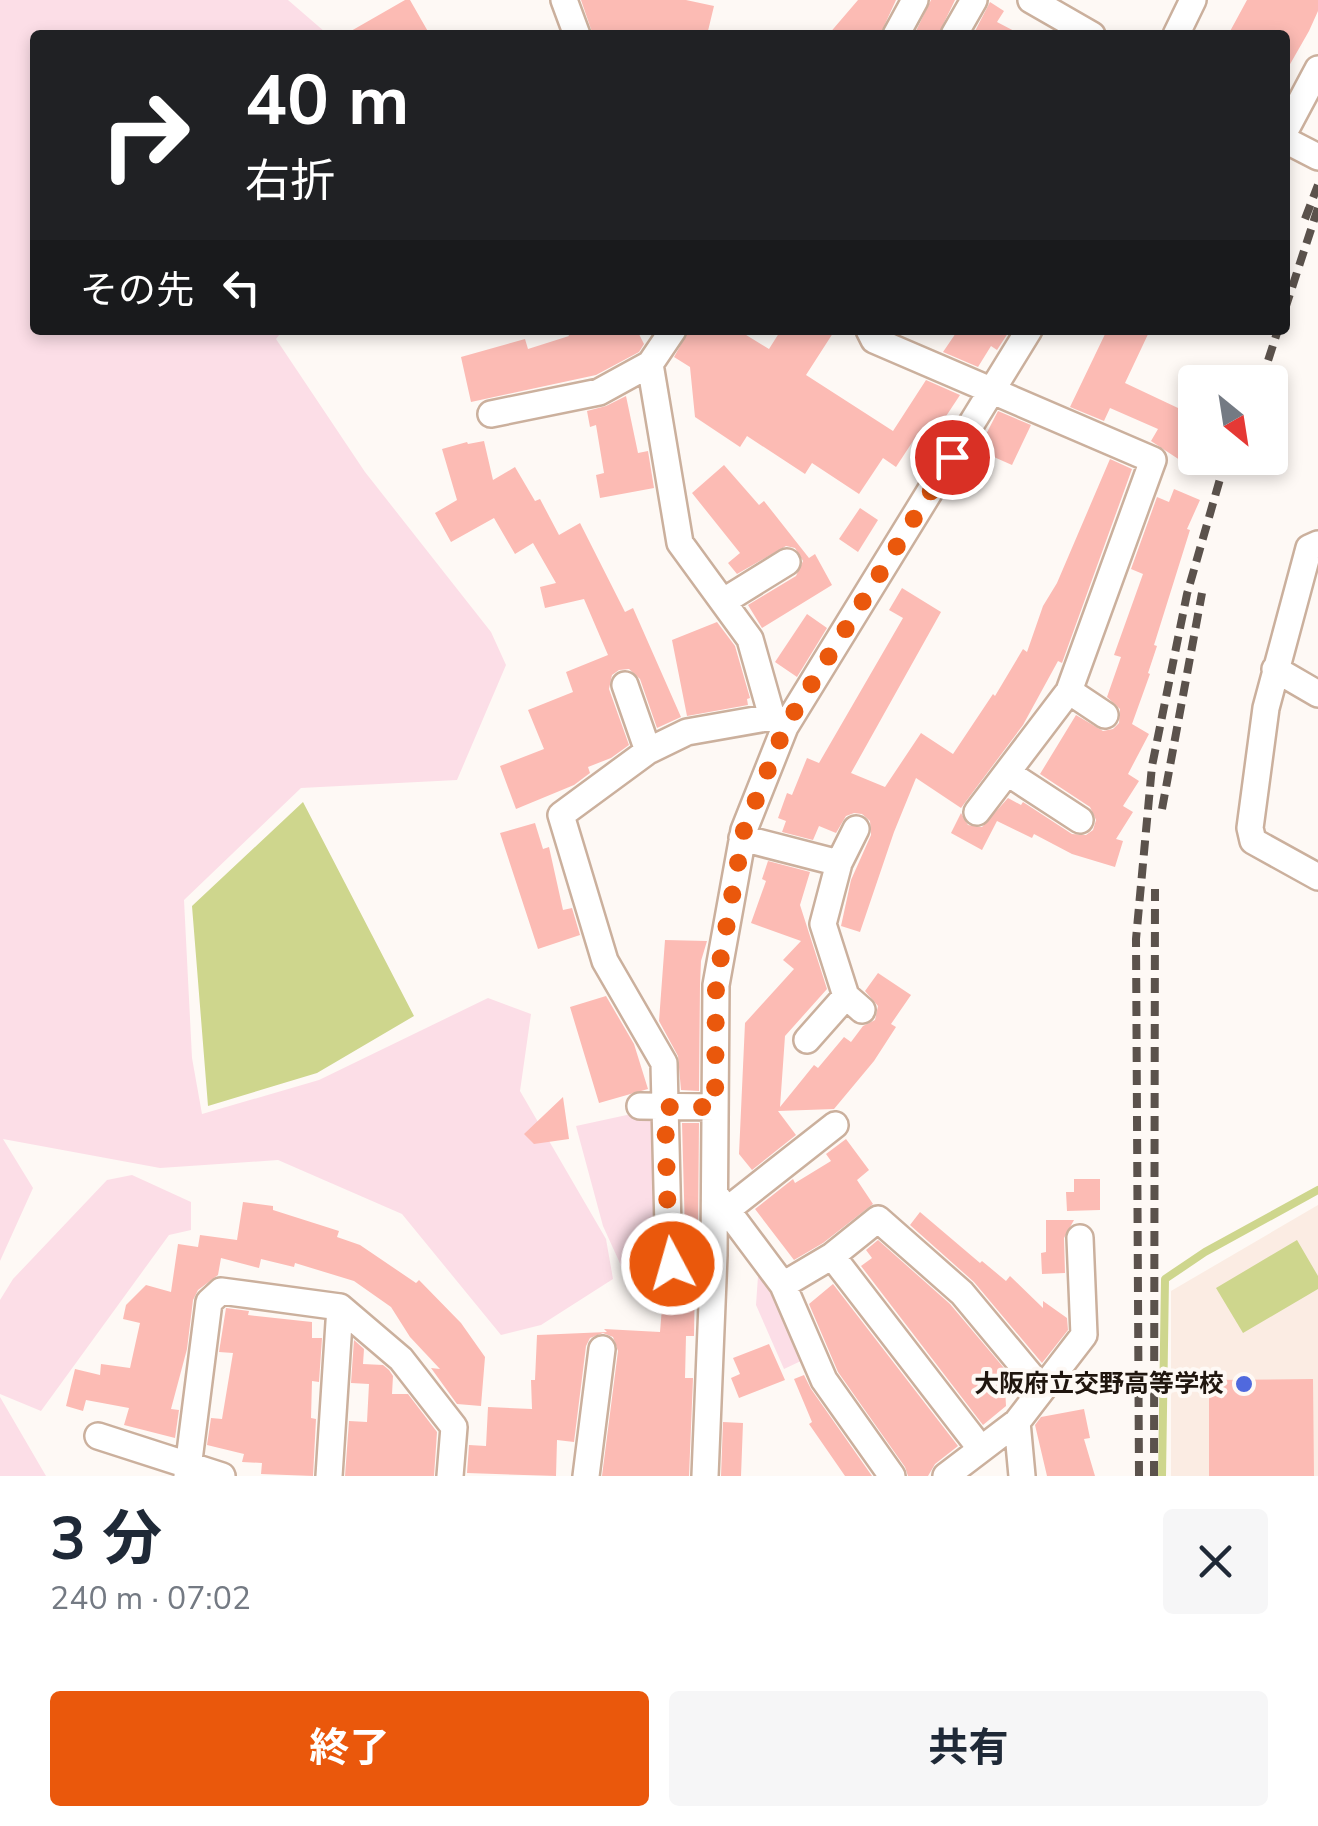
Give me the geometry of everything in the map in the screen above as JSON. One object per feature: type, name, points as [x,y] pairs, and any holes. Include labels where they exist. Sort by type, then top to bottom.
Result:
[{"type":"street","points":[[564,0],[575,30]]},
{"type":"street","points":[[899,30],[915,0]]},
{"type":"street","points":[[957,30],[974,0]]},
{"type":"street","points":[[1031,0],[1083,30]]},
{"type":"street","points":[[1178,30],[1192,0]]},
{"type":"street","points":[[1290,131],[1318,69]]},
{"type":"street","points":[[1290,142],[1318,157]]},
{"type":"street","points":[[492,414],[599,392],[650,364],[669,335]]},
{"type":"street","points":[[872,335],[874,340],[1153,460],[1069,691],[977,812]]},
{"type":"street","points":[[705,1476],[721,1202],[715,1107],[716,984],[742,838],[778,722],[1026,335]]},
{"type":"street","points":[[650,364],[680,543],[750,639],[778,722]]},
{"type":"street","points":[[1318,544],[1308,548],[1275,669],[1250,828],[1253,842],[1318,877]]},
{"type":"street","points":[[724,601],[786,562]]},
{"type":"street","points":[[1275,669],[1318,694]]},
{"type":"street","points":[[625,685],[648,751]]},
{"type":"street","points":[[1069,691],[1105,714]]},
{"type":"street","points":[[672,1264],[653,1107],[664,1063],[605,962],[562,815],[648,751],[687,732],[778,722]]},
{"type":"street","points":[[1008,773],[1080,820]]},
{"type":"street","points":[[807,1040],[854,1003],[822,924],[839,862],[856,829]]},
{"type":"street","points":[[742,838],[839,862]]},
{"type":"street","points":[[653,1107],[715,1107]]},
{"type":"street","points":[[721,1202],[835,1125]]},
{"type":"street","points":[[721,1202],[784,1285],[824,1380],[892,1476]]},
{"type":"street","points":[[784,1285],[832,1256],[878,1219],[962,1293],[1042,1389]]},
{"type":"street","points":[[946,1476],[1017,1422],[1084,1335],[1080,1238]]},
{"type":"street","points":[[832,1256],[981,1450]]},
{"type":"street","points":[[187,1470],[209,1302],[221,1292],[340,1307],[402,1359],[454,1427],[450,1476]]},
{"type":"street","points":[[329,1476],[340,1307]]},
{"type":"street","points":[[586,1476],[602,1348]]},
{"type":"street","points":[[1017,1422],[1022,1476]]},
{"type":"street","points":[[98,1436],[187,1470],[222,1476]]},
{"type":"shaded area","points":[[0,0],[288,0],[323,30],[30,30],[30,335],[279,335],[276,339],[365,472],[491,632],[506,665],[457,780],[301,788],[184,900],[192,1058],[202,1114],[319,1080],[488,998],[531,1014],[520,1091],[606,1239],[613,1279],[541,1325],[501,1335],[402,1214],[278,1160],[160,1168],[3,1139],[33,1188],[0,1261]]},
{"type":"shaded area","points":[[303,802],[414,1016],[317,1073],[208,1106],[192,906]]},
{"type":"shaded area","points":[[636,1113],[661,1116],[667,1253],[623,1270],[603,1226],[576,1126]]},
{"type":"shaded area","points":[[132,1175],[191,1202],[191,1230],[169,1235],[41,1411],[0,1394],[0,1300],[13,1279],[107,1180]]},
{"type":"shaded area","name":"大阪府立交野高等学校","points":[[1318,1205],[1318,1476],[1171,1476],[1171,1291]]},
{"type":"shaded area","points":[[1297,1240],[1318,1276],[1318,1289],[1243,1333],[1216,1288]]},
{"type":"shaded area","points":[[759,1262],[803,1360],[784,1369],[756,1305]]},
{"type":"shaded area","points":[[0,1397],[46,1476],[0,1476]]},
{"type":"building","points":[[410,0],[427,30],[353,30]]},
{"type":"building","points":[[581,0],[686,0],[714,6],[708,30],[591,30]]},
{"type":"building","points":[[858,0],[896,0],[882,30],[832,30]]},
{"type":"building","points":[[931,0],[955,0],[940,30],[916,30]]},
{"type":"building","points":[[1247,0],[1318,0],[1318,11],[1290,64],[1290,30],[1231,30]]},
{"type":"building","points":[[990,2],[1004,11],[997,22],[1012,30],[976,30]]},
{"type":"building","points":[[640,335],[644,344],[639,352],[596,375],[471,402],[461,357],[525,339],[528,349],[569,336]]},
{"type":"building","points":[[686,335],[746,335],[769,349],[778,335],[832,335],[806,375],[893,431],[926,380],[960,395],[929,442],[917,435],[896,467],[883,458],[859,494],[812,463],[805,474],[747,436],[740,447],[695,417],[690,367],[674,357]]},
{"type":"building","points":[[955,335],[1007,335],[997,350],[991,346],[978,367],[943,352]]},
{"type":"building","points":[[1105,335],[1148,335],[1125,383],[1178,408],[1178,459],[1151,441],[1158,429],[1110,408],[1104,421],[1070,407]]},
{"type":"building","points":[[626,396],[638,453],[648,451],[654,488],[600,498],[596,475],[604,473],[596,425],[590,427],[587,411]]},
{"type":"building","points":[[998,411],[1031,425],[1012,465],[978,450]]},
{"type":"building","points":[[484,441],[493,480],[515,467],[535,501],[540,499],[559,535],[580,523],[625,612],[633,608],[681,717],[657,728],[640,679],[629,669],[619,670],[612,675],[609,689],[629,745],[588,767],[590,773],[574,785],[516,809],[500,766],[544,749],[528,710],[573,692],[566,672],[608,655],[584,599],[545,608],[540,587],[556,583],[533,543],[515,554],[494,518],[451,542],[435,513],[457,500],[442,449]]},
{"type":"building","points":[[1110,459],[1132,469],[1062,663],[1058,661],[1023,725],[961,808],[916,778],[860,932],[841,926],[851,880],[871,835],[870,821],[854,813],[846,816],[836,833],[819,826],[813,840],[782,832],[786,821],[778,818],[807,758],[819,763],[903,618],[889,610],[902,588],[941,612],[851,773],[885,787],[921,733],[953,754],[1023,649],[1027,652],[1043,606],[1057,583]]},
{"type":"building","points":[[724,465],[759,505],[764,501],[809,558],[815,554],[832,585],[762,628],[748,605],[796,576],[803,561],[795,548],[786,546],[737,574],[728,563],[740,553],[692,493]]},
{"type":"building","points":[[1174,489],[1200,500],[1187,529],[1190,530],[1154,645],[1157,646],[1150,674],[1132,724],[1149,734],[1128,774],[1139,781],[1123,806],[1133,812],[1116,839],[1123,841],[1115,867],[1072,854],[1034,834],[1032,838],[997,821],[982,850],[951,833],[961,813],[968,825],[982,827],[1008,798],[1021,805],[1023,802],[1072,834],[1086,835],[1093,830],[1096,820],[1090,807],[1040,774],[1076,715],[1103,731],[1119,723],[1120,709],[1107,697],[1121,657],[1114,655],[1143,574],[1131,569],[1157,497],[1169,502]]},
{"type":"building","points":[[860,508],[878,520],[858,552],[839,539]]},
{"type":"building","points":[[807,614],[827,628],[797,677],[775,662]]},
{"type":"building","points":[[717,622],[735,646],[750,698],[748,705],[687,716],[672,640]]},
{"type":"building","points":[[535,823],[543,849],[549,847],[563,910],[572,908],[580,935],[538,949],[500,833]]},
{"type":"building","points":[[768,861],[810,872],[800,905],[827,989],[785,1036],[780,1107],[814,1065],[818,1068],[844,1037],[851,1042],[863,1026],[875,1020],[878,1006],[865,991],[878,973],[911,995],[891,1024],[896,1027],[874,1061],[834,1109],[778,1111],[796,1135],[752,1170],[739,1154],[745,1023],[794,969],[783,960],[801,941],[751,923],[766,881],[762,879]]},
{"type":"building","points":[[665,940],[707,941],[701,961],[699,1091],[681,1090],[678,1056],[659,1021]]},
{"type":"building","points":[[606,996],[634,1044],[648,1089],[599,1103],[570,1007]]},
{"type":"building","points":[[563,1097],[569,1139],[534,1144],[524,1134]]},
{"type":"building","points":[[682,1123],[699,1123],[698,1232],[685,1233]]},
{"type":"building","points":[[846,1139],[869,1170],[857,1180],[873,1204],[794,1260],[755,1209],[793,1179],[795,1183],[831,1161],[826,1154]]},
{"type":"building","points":[[1074,1179],[1100,1179],[1100,1210],[1067,1211],[1066,1192],[1074,1192]]},
{"type":"building","points":[[243,1202],[273,1206],[273,1210],[339,1231],[337,1237],[360,1245],[416,1283],[419,1280],[461,1323],[485,1357],[481,1406],[457,1404],[431,1368],[440,1369],[410,1337],[391,1307],[354,1281],[295,1263],[294,1267],[261,1259],[259,1268],[221,1258],[218,1275],[198,1290],[193,1300],[187,1349],[171,1409],[179,1410],[175,1438],[124,1425],[129,1408],[86,1400],[83,1411],[66,1406],[75,1369],[100,1375],[101,1364],[130,1368],[140,1323],[123,1319],[126,1305],[146,1285],[171,1292],[178,1244],[198,1247],[200,1235],[237,1240]]},
{"type":"building","points":[[920,1212],[980,1263],[1006,1281],[1010,1276],[1043,1308],[1043,1301],[1067,1318],[1068,1330],[1042,1363],[974,1282],[910,1225]]},
{"type":"building","points":[[1046,1220],[1074,1220],[1064,1238],[1065,1273],[1042,1274]]},
{"type":"building","points":[[878,1240],[950,1304],[1004,1368],[1006,1406],[983,1425],[861,1266],[872,1258],[866,1250]]},
{"type":"building","points":[[684,1274],[695,1274],[694,1336],[686,1336],[685,1378],[693,1378],[689,1476],[602,1476],[618,1351],[613,1337],[603,1333],[590,1338],[586,1346],[574,1442],[557,1440],[556,1476],[467,1473],[469,1445],[486,1446],[488,1407],[532,1409],[537,1335],[607,1332],[604,1329],[660,1332],[664,1283],[672,1283]]},
{"type":"building","points":[[833,1284],[958,1446],[935,1464],[928,1476],[908,1476],[838,1372],[809,1304]]},
{"type":"building","points":[[226,1308],[249,1311],[248,1315],[312,1322],[312,1338],[322,1338],[319,1382],[312,1381],[311,1418],[316,1419],[313,1476],[261,1474],[262,1463],[242,1462],[244,1454],[207,1445],[211,1418],[222,1419],[233,1353],[219,1352]]},
{"type":"building","points":[[354,1340],[364,1349],[363,1364],[383,1365],[389,1370],[393,1376],[392,1394],[408,1394],[437,1432],[434,1476],[345,1476],[349,1421],[367,1422],[369,1384],[351,1383]]},
{"type":"building","points":[[769,1344],[785,1380],[739,1398],[731,1378],[740,1374],[733,1358]]},
{"type":"building","points":[[804,1375],[872,1476],[845,1476],[809,1424],[812,1422],[794,1379]]},
{"type":"building","points":[[1313,1379],[1314,1476],[1209,1476],[1209,1380]]},
{"type":"building","points":[[1084,1409],[1090,1438],[1084,1439],[1095,1476],[1047,1476],[1035,1425],[1041,1417]]},
{"type":"building","points":[[723,1422],[743,1423],[741,1476],[721,1476]]},
{"type":"waterway","points":[[1162,1476],[1165,1279],[1205,1252],[1318,1190]]},
{"type":"railway","points":[[1305,219],[1318,185]]},
{"type":"railway","points":[[1290,294],[1318,208]]},
{"type":"railway","points":[[1267,365],[1276,335]]},
{"type":"railway","points":[[1139,1476],[1136,939],[1152,766],[1187,594],[1221,475]]},
{"type":"railway","points":[[1162,809],[1202,593]]},
{"type":"railway","points":[[1154,1476],[1155,889]]},
{"type":"place","name":"大阪府立交野高等学校","points":[[1244,1384]]},
{"type":"route","points":[[672,1264],[665,1107],[715,1107],[716,984],[744,830],[785,727],[952,457]]}]
